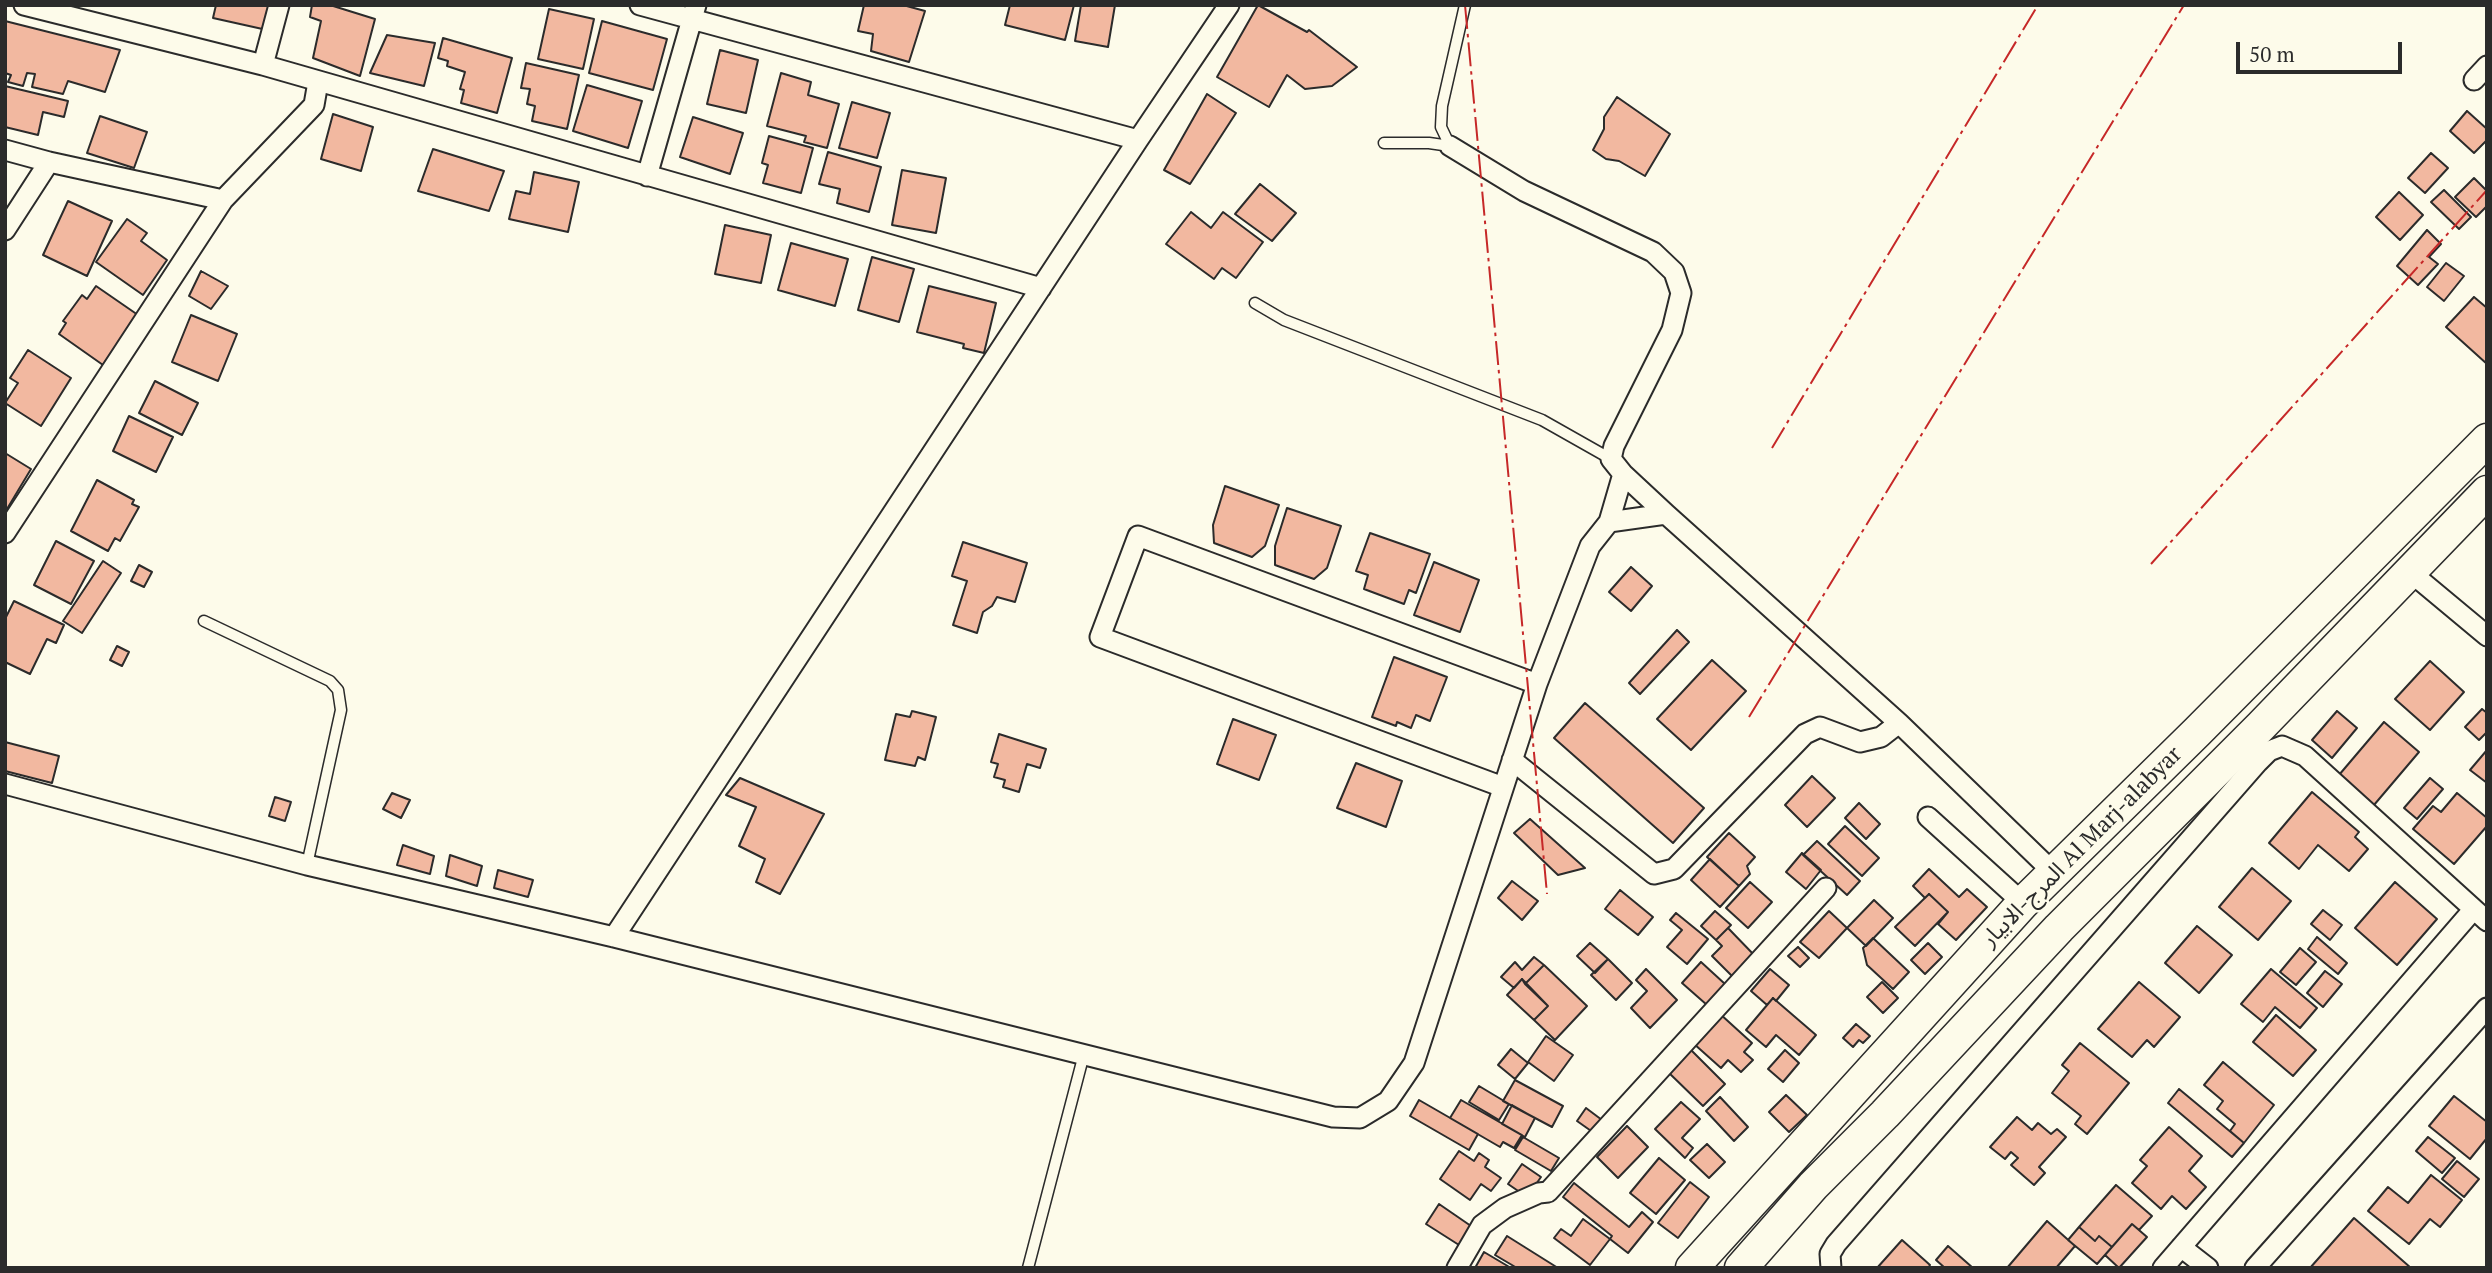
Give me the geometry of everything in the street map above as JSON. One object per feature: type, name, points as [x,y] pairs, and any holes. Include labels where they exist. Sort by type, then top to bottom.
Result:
[{"type":"main road","name":"المرج-الابيار Al Marj-alabyar","points":[[1702,1259],[2022,903],[2197,732],[2487,440]]},
{"type":"main road","name":"المرج-الابيار Al Marj-alabyar","points":[[1749,1267],[1777,1227],[2050,938],[2261,726],[2487,492]]},
{"type":"main road","points":[[1702,1259],[1749,1267]]},
{"type":"street","points":[[24,5],[263,65],[1041,288]]},
{"type":"street","points":[[263,65],[279,5]]},
{"type":"street","points":[[640,5],[694,12],[1138,140]]},
{"type":"street","points":[[614,937],[1228,5]]},
{"type":"street","points":[[647,176],[694,12]]},
{"type":"street","points":[[5,533],[223,200],[314,105],[318,82]]},
{"type":"street","points":[[5,784],[307,864],[614,937],[1333,1117],[1360,1118],[1388,1101],[1414,1063],[1537,684],[1590,546],[1609,522],[1617,467],[1614,446],[1672,330],[1681,293],[1674,272],[1653,252],[1524,191],[1450,146]]},
{"type":"street","points":[[5,150],[49,163],[223,200]]},
{"type":"street","points":[[5,230],[49,163]]},
{"type":"street","points":[[1617,467],[1899,723],[2053,872]]},
{"type":"street","points":[[1609,522],[1666,514]]},
{"type":"street","points":[[1503,787],[1100,637],[1138,536],[1537,684]]},
{"type":"street","points":[[2409,571],[2487,636]]},
{"type":"street","points":[[1512,760],[1654,874],[1674,869],[1805,734],[1820,727],[1860,742],[1881,737],[1899,723]]},
{"type":"street","points":[[1830,1268],[1830,1254],[1836,1244],[2258,762],[2269,751],[2282,746],[2292,748],[2305,756],[2480,916],[2164,1268]]},
{"type":"street","points":[[1928,817],[2022,903]]},
{"type":"street","points":[[1457,1268],[1482,1225],[1505,1208],[1539,1193],[1548,1192],[1826,888]]},
{"type":"street","points":[[2255,1268],[2487,1008]]},
{"type":"street","points":[[2181,1247],[2208,1268]]},
{"type":"lane","points":[[1450,146],[1441,127],[1442,106],[1465,5]]},
{"type":"lane","points":[[1384,143],[1450,146]]},
{"type":"lane","points":[[1255,303],[1284,320],[1542,420],[1617,467]]},
{"type":"lane","points":[[204,621],[330,681],[338,690],[342,701],[341,710],[307,864]]},
{"type":"lane","points":[[1028,1268],[1084,1054]]},
{"type":"building","points":[[216,5],[273,5],[267,30],[213,18]]},
{"type":"building","points":[[312,5],[330,5],[375,19],[360,76],[313,58],[321,21],[310,17]]},
{"type":"building","points":[[864,5],[903,5],[925,11],[909,62],[871,51],[873,34],[858,31]]},
{"type":"building","points":[[1010,5],[1074,5],[1065,40],[1005,25]]},
{"type":"building","points":[[1081,5],[1115,5],[1108,47],[1075,41]]},
{"type":"building","points":[[1258,5],[1307,32],[1309,30],[1357,67],[1332,86],[1305,89],[1287,75],[1269,107],[1217,77]]},
{"type":"building","points":[[549,9],[594,19],[583,69],[538,59]]},
{"type":"building","points":[[5,21],[120,50],[105,92],[68,81],[63,94],[32,87],[35,74],[27,73],[23,86],[8,82],[11,75],[5,73]]},
{"type":"building","points":[[602,21],[667,39],[653,90],[589,73]]},
{"type":"building","points":[[387,35],[435,43],[424,86],[370,73]]},
{"type":"building","points":[[443,38],[512,58],[497,113],[461,103],[464,90],[460,89],[465,72],[447,66],[448,61],[438,58]]},
{"type":"building","points":[[720,50],[758,60],[746,113],[707,104]]},
{"type":"building","points":[[526,63],[579,75],[567,129],[532,121],[535,106],[527,104],[530,89],[521,88]]},
{"type":"building","points":[[781,73],[811,82],[808,95],[839,104],[827,148],[804,142],[806,136],[767,126]]},
{"type":"building","points":[[587,85],[642,101],[628,148],[573,131]]},
{"type":"building","points":[[5,86],[68,101],[64,117],[43,112],[38,135],[5,127]]},
{"type":"building","points":[[1207,94],[1236,113],[1190,184],[1164,170]]},
{"type":"building","points":[[1617,97],[1670,134],[1645,176],[1619,161],[1606,159],[1593,150],[1604,129],[1604,117]]},
{"type":"building","points":[[852,102],[890,113],[877,158],[839,148]]},
{"type":"building","points":[[2467,111],[2487,129],[2487,140],[2474,153],[2450,131]]},
{"type":"building","points":[[333,114],[373,127],[361,171],[321,159]]},
{"type":"building","points":[[100,116],[147,132],[134,168],[87,153]]},
{"type":"building","points":[[693,117],[743,133],[730,174],[680,157]]},
{"type":"building","points":[[769,136],[813,148],[801,193],[763,183],[768,165],[762,163]]},
{"type":"building","points":[[433,149],[504,171],[489,211],[418,191]]},
{"type":"building","points":[[828,152],[881,167],[869,212],[837,203],[840,189],[819,184]]},
{"type":"building","points":[[2431,153],[2448,168],[2425,193],[2408,178]]},
{"type":"building","points":[[902,170],[946,178],[936,233],[892,225]]},
{"type":"building","points":[[534,172],[579,182],[568,232],[509,219],[516,191],[530,194]]},
{"type":"building","points":[[2474,178],[2487,191],[2487,206],[2476,217],[2455,197]]},
{"type":"building","points":[[1260,184],[1296,213],[1272,241],[1235,214]]},
{"type":"building","points":[[2444,190],[2471,217],[2459,229],[2431,202]]},
{"type":"building","points":[[2399,192],[2423,215],[2400,240],[2376,217]]},
{"type":"building","points":[[68,201],[112,221],[87,276],[43,255]]},
{"type":"building","points":[[1191,212],[1211,228],[1223,212],[1263,242],[1236,278],[1222,268],[1214,279],[1166,244]]},
{"type":"building","points":[[127,219],[147,233],[141,241],[167,260],[143,295],[96,262]]},
{"type":"building","points":[[725,225],[771,235],[761,283],[715,274]]},
{"type":"building","points":[[2427,230],[2441,244],[2429,257],[2438,264],[2418,285],[2397,266]]},
{"type":"building","points":[[791,243],[848,259],[835,306],[778,290]]},
{"type":"building","points":[[872,257],[914,269],[899,322],[858,310]]},
{"type":"building","points":[[2446,263],[2464,276],[2444,301],[2427,287]]},
{"type":"building","points":[[201,271],[228,286],[211,309],[189,296]]},
{"type":"building","points":[[96,286],[138,315],[103,365],[59,334],[66,323],[63,321],[82,295],[87,299]]},
{"type":"building","points":[[929,286],[996,303],[984,353],[963,348],[964,344],[917,332]]},
{"type":"building","points":[[2474,297],[2487,308],[2487,364],[2446,327]]},
{"type":"building","points":[[191,315],[237,334],[218,381],[172,362]]},
{"type":"building","points":[[28,350],[71,378],[41,426],[5,403],[18,383],[10,378]]},
{"type":"building","points":[[155,381],[198,403],[182,435],[139,413]]},
{"type":"building","points":[[129,416],[173,437],[156,472],[113,451]]},
{"type":"building","points":[[5,453],[31,469],[7,509],[5,508]]},
{"type":"building","points":[[97,480],[134,500],[132,504],[139,507],[120,541],[115,538],[108,551],[71,531]]},
{"type":"building","points":[[1225,486],[1279,505],[1265,546],[1252,557],[1214,543],[1213,525]]},
{"type":"building","points":[[1287,508],[1341,526],[1327,568],[1314,579],[1275,565],[1275,546]]},
{"type":"building","points":[[1370,533],[1430,554],[1416,593],[1409,590],[1404,604],[1364,589],[1368,575],[1356,571]]},
{"type":"building","points":[[56,541],[94,561],[71,604],[34,585]]},
{"type":"building","points":[[963,542],[1027,563],[1015,602],[997,597],[992,606],[983,612],[977,633],[953,625],[967,581],[952,576]]},
{"type":"building","points":[[103,561],[121,573],[82,633],[63,621]]},
{"type":"building","points":[[1434,562],[1479,580],[1460,632],[1414,615]]},
{"type":"building","points":[[139,565],[152,572],[144,587],[131,581]]},
{"type":"building","points":[[1631,567],[1652,586],[1631,611],[1609,592]]},
{"type":"building","points":[[14,601],[64,625],[56,643],[47,639],[30,674],[5,662],[5,619]]},
{"type":"building","points":[[1677,630],[1689,642],[1640,694],[1629,683]]},
{"type":"building","points":[[117,646],[129,652],[122,666],[110,660]]},
{"type":"building","points":[[1394,657],[1447,677],[1430,721],[1416,715],[1411,728],[1397,722],[1396,726],[1372,717]]},
{"type":"building","points":[[1712,660],[1746,691],[1691,750],[1657,719]]},
{"type":"building","points":[[2430,661],[2464,692],[2430,730],[2395,699]]},
{"type":"building","points":[[1585,703],[1704,808],[1673,843],[1554,738]]},
{"type":"building","points":[[2482,709],[2487,713],[2487,732],[2479,740],[2465,727]]},
{"type":"building","points":[[912,711],[936,717],[925,760],[918,757],[915,766],[885,760],[896,714],[910,717]]},
{"type":"building","points":[[2337,711],[2357,728],[2332,758],[2312,740]]},
{"type":"building","points":[[1233,719],[1276,735],[1259,780],[1217,764]]},
{"type":"building","points":[[2384,722],[2419,752],[2374,805],[2339,775]]},
{"type":"building","points":[[999,734],[1046,749],[1040,768],[1027,764],[1019,792],[1003,787],[1005,780],[994,777],[998,764],[991,762]]},
{"type":"building","points":[[5,742],[59,756],[52,783],[5,771]]},
{"type":"building","points":[[2487,750],[2487,783],[2470,770]]},
{"type":"building","points":[[1356,763],[1402,781],[1386,827],[1337,808]]},
{"type":"building","points":[[1812,776],[1835,798],[1807,827],[1785,805]]},
{"type":"building","points":[[740,778],[824,814],[780,894],[756,882],[765,859],[739,846],[756,807],[726,795]]},
{"type":"building","points":[[2430,778],[2443,789],[2417,819],[2404,808]]},
{"type":"building","points":[[2312,792],[2359,832],[2355,837],[2368,849],[2349,871],[2318,845],[2299,869],[2269,843]]},
{"type":"building","points":[[392,793],[410,800],[401,818],[383,809]]},
{"type":"building","points":[[2457,793],[2487,818],[2487,826],[2454,864],[2413,829],[2433,806],[2441,812]]},
{"type":"building","points":[[275,797],[291,802],[285,821],[269,816]]},
{"type":"building","points":[[1859,803],[1880,824],[1866,839],[1845,818]]},
{"type":"building","points":[[1530,819],[1585,868],[1558,875],[1514,833]]},
{"type":"building","points":[[1845,826],[1879,858],[1862,876],[1828,844]]},
{"type":"building","points":[[1729,833],[1755,857],[1747,866],[1750,874],[1739,886],[1707,857]]},
{"type":"building","points":[[1817,841],[1860,881],[1847,895],[1803,855]]},
{"type":"building","points":[[403,845],[434,856],[430,874],[397,865]]},
{"type":"building","points":[[1802,853],[1821,870],[1806,889],[1786,872]]},
{"type":"building","points":[[450,855],[482,866],[477,886],[446,876]]},
{"type":"building","points":[[1710,859],[1739,886],[1720,907],[1691,880]]},
{"type":"building","points":[[2252,868],[2291,901],[2258,940],[2219,907]]},
{"type":"building","points":[[1929,869],[1959,897],[1967,889],[1987,907],[1956,940],[1938,924],[1948,912],[1929,894],[1925,898],[1913,886]]},
{"type":"building","points":[[498,870],[533,880],[528,897],[494,888]]},
{"type":"building","points":[[1512,881],[1538,901],[1522,920],[1498,898]]},
{"type":"building","points":[[1750,882],[1772,902],[1748,928],[1726,908]]},
{"type":"building","points":[[2395,882],[2437,919],[2397,965],[2355,928]]},
{"type":"building","points":[[1620,890],[1653,917],[1638,935],[1605,909]]},
{"type":"building","points":[[1929,894],[1948,912],[1915,946],[1895,927]]},
{"type":"building","points":[[1874,900],[1893,918],[1866,946],[1847,928]]},
{"type":"building","points":[[2323,910],[2342,925],[2330,940],[2311,924]]},
{"type":"building","points":[[1715,911],[1731,925],[1716,940],[1701,926]]},
{"type":"building","points":[[1829,911],[1847,928],[1819,958],[1800,942]]},
{"type":"building","points":[[1676,913],[1708,939],[1687,964],[1667,947],[1682,930],[1670,920]]},
{"type":"building","points":[[2197,926],[2232,955],[2199,993],[2165,963]]},
{"type":"building","points":[[1728,928],[1756,957],[1735,979],[1712,956],[1722,946],[1716,940]]},
{"type":"building","points":[[2317,937],[2347,963],[2338,974],[2308,949]]},
{"type":"building","points":[[1873,938],[1909,972],[1893,989],[1867,965],[1863,948]]},
{"type":"building","points":[[1590,943],[1608,959],[1595,973],[1577,956]]},
{"type":"building","points":[[1928,943],[1942,957],[1925,974],[1911,960]]},
{"type":"building","points":[[1798,947],[1809,958],[1800,967],[1788,956]]},
{"type":"building","points":[[2300,948],[2316,962],[2296,985],[2280,972]]},
{"type":"building","points":[[1534,957],[1544,965],[1525,984],[1522,979],[1514,988],[1501,977],[1515,962],[1522,970]]},
{"type":"building","points":[[1608,959],[1632,983],[1616,1000],[1591,975]]},
{"type":"building","points":[[1701,962],[1725,984],[1707,1005],[1682,983]]},
{"type":"building","points":[[1544,965],[1587,1006],[1555,1040],[1534,1020],[1548,1006],[1525,984]]},
{"type":"building","points":[[1646,969],[1677,1000],[1650,1028],[1631,1008],[1647,991],[1636,980]]},
{"type":"building","points":[[1770,969],[1789,985],[1776,1001],[1773,998],[1767,1005],[1751,991]]},
{"type":"building","points":[[2271,969],[2317,1008],[2300,1028],[2275,1007],[2263,1022],[2241,1004]]},
{"type":"building","points":[[2325,971],[2342,984],[2323,1007],[2307,993]]},
{"type":"building","points":[[1522,979],[1548,1006],[1534,1020],[1507,995]]},
{"type":"building","points":[[1882,982],[1898,998],[1883,1013],[1867,997]]},
{"type":"building","points":[[2139,982],[2180,1017],[2154,1047],[2147,1040],[2132,1057],[2098,1029]]},
{"type":"building","points":[[1773,998],[1816,1035],[1799,1055],[1776,1035],[1766,1047],[1746,1030]]},
{"type":"building","points":[[1719,1013],[1752,1043],[1744,1052],[1753,1060],[1741,1072],[1728,1060],[1721,1068],[1693,1043]]},
{"type":"building","points":[[2276,1015],[2316,1050],[2293,1076],[2253,1042]]},
{"type":"building","points":[[1856,1024],[1870,1036],[1863,1043],[1859,1040],[1853,1047],[1843,1038]]},
{"type":"building","points":[[1546,1036],[1573,1055],[1554,1081],[1528,1062]]},
{"type":"building","points":[[2080,1043],[2129,1083],[2087,1134],[2075,1124],[2081,1116],[2052,1093],[2069,1071],[2062,1065]]},
{"type":"building","points":[[1689,1048],[1725,1084],[1703,1106],[1667,1071]]},
{"type":"building","points":[[1511,1049],[1528,1063],[1515,1079],[1498,1065]]},
{"type":"building","points":[[1785,1050],[1799,1063],[1783,1082],[1768,1069]]},
{"type":"building","points":[[2223,1062],[2274,1105],[2244,1143],[2230,1131],[2235,1124],[2217,1109],[2223,1101],[2204,1085]]},
{"type":"building","points":[[1515,1080],[1563,1106],[1552,1127],[1503,1101]]},
{"type":"building","points":[[1479,1086],[1509,1104],[1499,1120],[1469,1102]]},
{"type":"building","points":[[2179,1089],[2244,1143],[2232,1157],[2168,1103]]},
{"type":"building","points":[[1786,1095],[1807,1115],[1789,1132],[1769,1112]]},
{"type":"building","points":[[2454,1096],[2487,1122],[2487,1138],[2470,1159],[2429,1126]]},
{"type":"building","points":[[1720,1097],[1748,1127],[1734,1141],[1706,1111]]},
{"type":"building","points":[[1419,1100],[1478,1134],[1469,1150],[1410,1116]]},
{"type":"building","points":[[1461,1100],[1522,1135],[1514,1148],[1503,1142],[1500,1147],[1450,1118]]},
{"type":"building","points":[[1681,1102],[1700,1119],[1682,1138],[1693,1148],[1685,1158],[1655,1129]]},
{"type":"building","points":[[1512,1105],[1535,1118],[1525,1137],[1502,1124]]},
{"type":"building","points":[[1586,1108],[1602,1120],[1594,1133],[1577,1121]]},
{"type":"building","points":[[2017,1117],[2032,1130],[2038,1123],[2051,1134],[2057,1129],[2066,1137],[2039,1167],[2045,1173],[2034,1185],[2011,1165],[2018,1158],[2011,1152],[2005,1159],[1990,1147]]},
{"type":"building","points":[[1627,1126],[1648,1147],[1618,1178],[1597,1157]]},
{"type":"building","points":[[2169,1127],[2202,1156],[2189,1171],[2206,1187],[2186,1209],[2172,1196],[2161,1209],[2132,1183],[2147,1166],[2140,1160]]},
{"type":"building","points":[[1523,1137],[1559,1158],[1551,1171],[1515,1150]]},
{"type":"building","points":[[2428,1137],[2455,1158],[2442,1173],[2416,1151]]},
{"type":"building","points":[[1707,1144],[1725,1162],[1709,1178],[1690,1160]]},
{"type":"building","points":[[1459,1151],[1474,1161],[1479,1153],[1489,1160],[1485,1167],[1501,1178],[1491,1191],[1481,1184],[1470,1200],[1440,1179]]},
{"type":"building","points":[[1659,1158],[1685,1180],[1656,1214],[1630,1193]]},
{"type":"building","points":[[2457,1161],[2479,1179],[2464,1197],[2442,1179]]},
{"type":"building","points":[[1522,1164],[1541,1177],[1527,1197],[1508,1184]]},
{"type":"building","points":[[2431,1175],[2462,1200],[2440,1227],[2430,1219],[2409,1244],[2368,1211],[2388,1187],[2408,1203]]},
{"type":"building","points":[[1690,1182],[1709,1197],[1678,1238],[1658,1223]]},
{"type":"building","points":[[1574,1183],[1629,1227],[1642,1212],[1653,1222],[1628,1253],[1610,1239],[1612,1236],[1563,1197]]},
{"type":"building","points":[[2116,1185],[2152,1216],[2139,1230],[2132,1224],[2112,1247],[2099,1236],[2095,1241],[2079,1227]]},
{"type":"building","points":[[1439,1204],[1471,1226],[1459,1245],[1426,1224]]},
{"type":"building","points":[[2354,1218],[2411,1268],[2310,1268]]},
{"type":"building","points":[[1583,1219],[1610,1239],[1590,1265],[1554,1238],[1561,1229],[1571,1236]]},
{"type":"building","points":[[2047,1221],[2075,1246],[2056,1268],[2007,1268]]},
{"type":"building","points":[[2132,1224],[2147,1237],[2119,1268],[2105,1255]]},
{"type":"building","points":[[2079,1227],[2095,1241],[2099,1236],[2112,1247],[2097,1264],[2068,1240]]},
{"type":"building","points":[[1507,1236],[1558,1268],[1517,1268],[1495,1255]]},
{"type":"building","points":[[1902,1240],[1930,1265],[1928,1268],[1877,1268]]},
{"type":"building","points":[[1948,1246],[1973,1268],[1945,1268],[1936,1260]]},
{"type":"building","points":[[1484,1252],[1511,1268],[1475,1268]]},
{"type":"power","points":[[1465,5],[1547,894]]},
{"type":"power","points":[[1772,448],[2038,5]]},
{"type":"power","points":[[1749,717],[2184,5]]},
{"type":"power","points":[[2151,564],[2487,190]]}]
